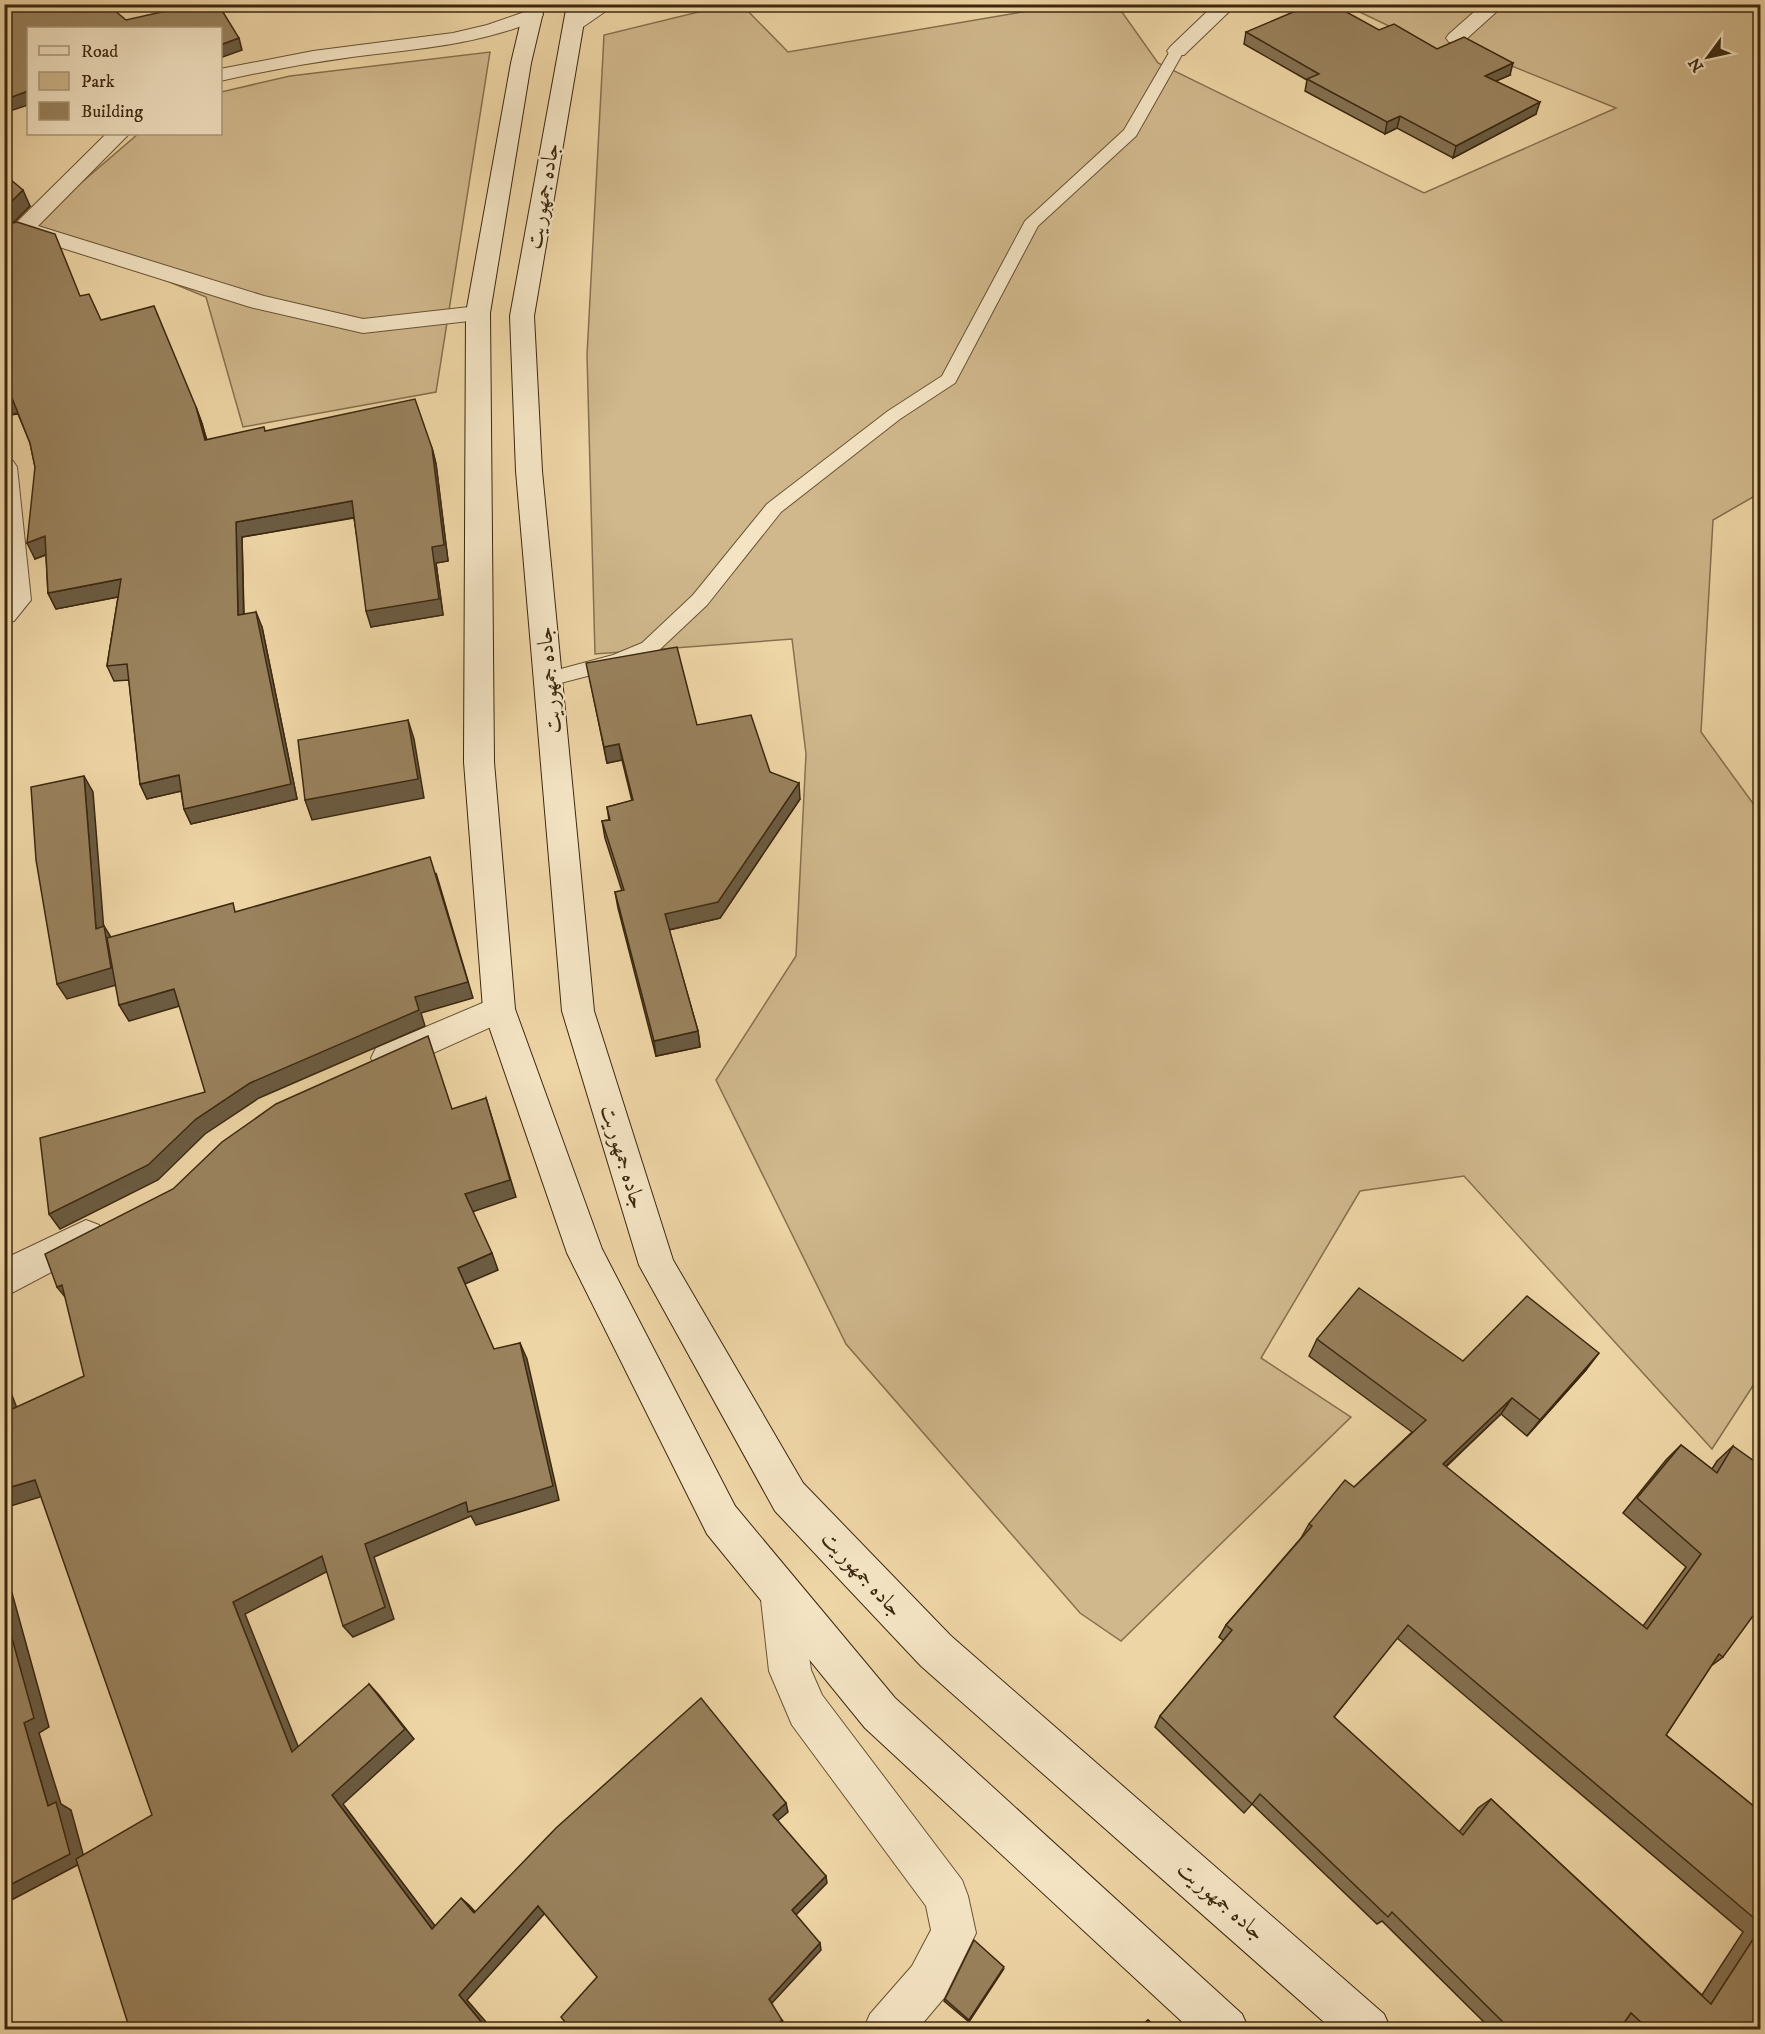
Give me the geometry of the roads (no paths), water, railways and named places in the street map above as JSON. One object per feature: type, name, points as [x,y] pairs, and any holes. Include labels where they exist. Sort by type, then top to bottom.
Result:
[{"type":"main road","points":[[575,15],[606,4]]},
{"type":"main road","points":[[1177,51],[1222,8],[1245,4]]},
{"type":"main road","points":[[1456,38],[1496,4]]},
{"type":"main road","points":[[222,74],[256,66],[320,56],[456,39],[506,27],[534,10]]},
{"type":"main road","name":"جاده جمهوریت","points":[[534,10],[521,63],[478,313],[479,762],[499,1009],[585,1253],[721,1520],[880,1713],[1226,2030]]},
{"type":"main road","name":"جاده جمهوریت","points":[[575,15],[522,316],[530,471],[578,1011],[657,1265],[789,1497],[936,1651],[1368,2030]]},
{"type":"main road","points":[[14,232],[117,135]]},
{"type":"main road","points":[[14,232],[258,302],[363,326],[478,313]]},
{"type":"main road","points":[[4,467],[17,600],[4,614]]},
{"type":"main road","points":[[359,1071],[499,1009]]},
{"type":"main road","points":[[4,1281],[10,1274],[109,1225]]},
{"type":"main road","points":[[780,1591],[790,1671],[807,1710],[946,1896],[954,1933],[928,1982],[886,2030]]},
{"type":"lane","points":[[549,679],[620,661],[649,648],[700,600],[774,507],[894,415],[949,379],[1031,224],[1130,133],[1177,51]]}]
